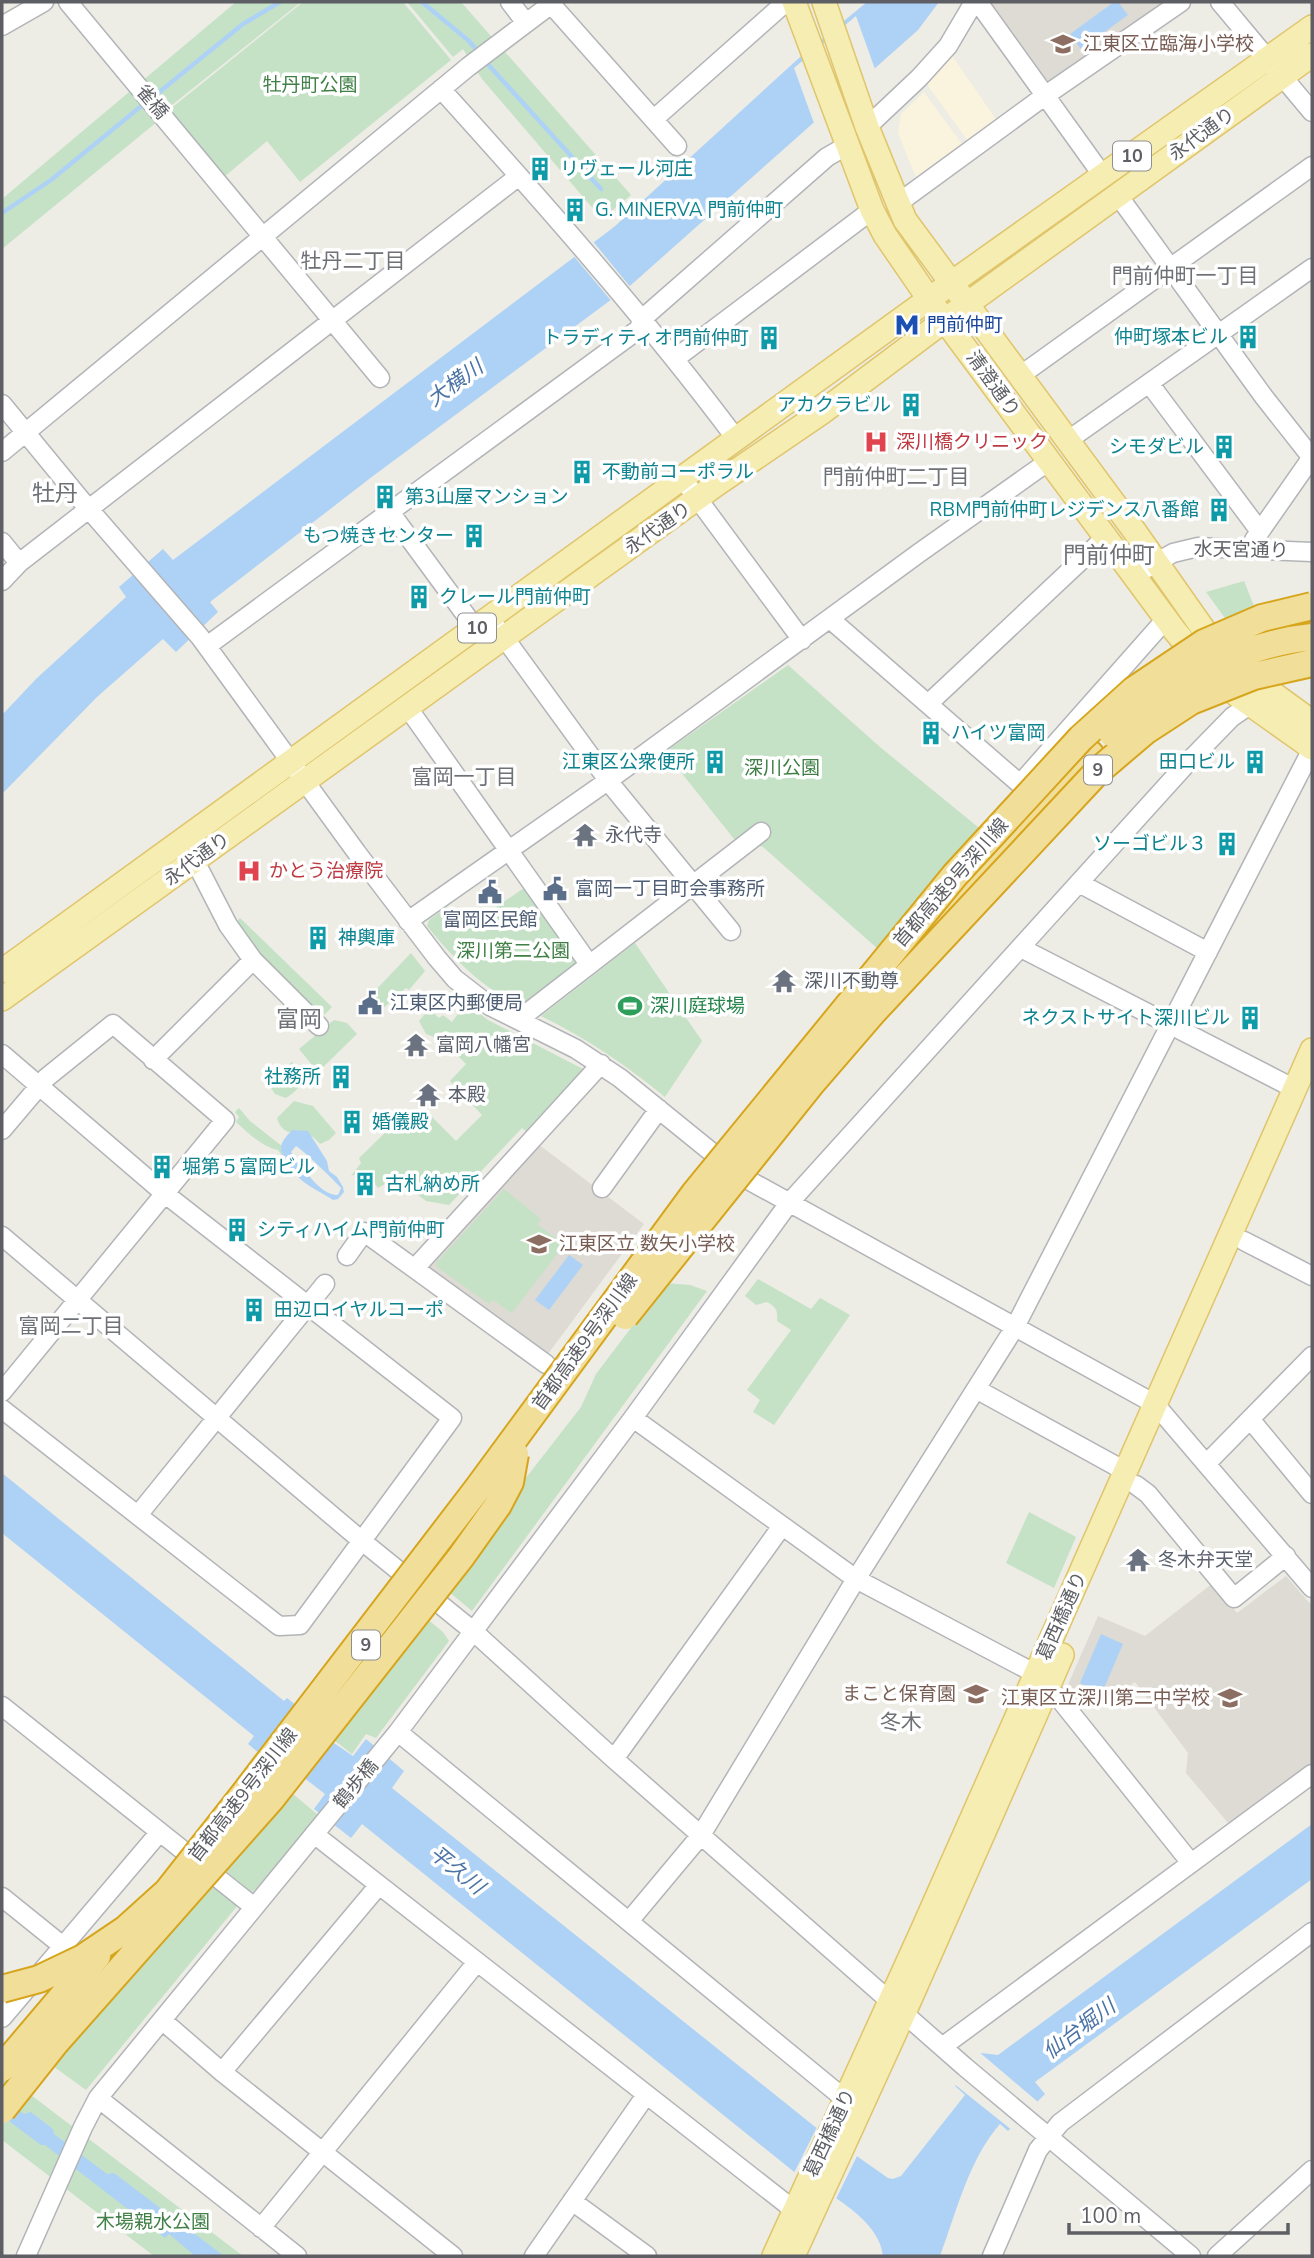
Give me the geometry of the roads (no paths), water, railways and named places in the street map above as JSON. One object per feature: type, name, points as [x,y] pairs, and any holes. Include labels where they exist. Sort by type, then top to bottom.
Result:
[{"type":"highway","name":"首都高速9号深川線","points":[[2,1990],[38,1979],[83,1958],[126,1930],[167,1892],[478,1488],[655,1245],[849,1002],[947,885],[1081,738],[1135,690],[1204,643],[1252,622],[1312,606]]},
{"type":"highway","points":[[933,950],[944,920],[975,878],[1090,754],[1129,718],[1184,681],[1230,659],[1268,645],[1312,637]]},
{"type":"highway","name":"首都高速9号深川線","points":[[2,1990],[55,1975],[85,1960],[140,1923],[172,1894],[515,1454],[810,1085],[873,1012],[1081,788],[1145,731],[1191,701],[1222,687],[1275,670],[1312,663]]},
{"type":"highway","points":[[2,2068],[76,1983],[226,1792],[470,1478],[621,1278],[655,1245]]},
{"type":"highway","points":[[2,2110],[56,2042],[271,1800],[461,1557],[498,1505],[510,1482],[515,1454]]},
{"type":"main road","name":"清澄通り","points":[[794,2],[873,210],[885,235],[929,299],[1166,619],[1203,664],[1223,685],[1312,749]]},
{"type":"main road","name":"清澄通り","points":[[824,2],[855,95],[897,204],[918,241],[1021,375],[1211,640],[1242,671],[1312,722]]},
{"type":"main road","name":"永代通り","points":[[2,971],[929,299],[1110,185],[1274,68],[1312,27]]},
{"type":"main road","name":"永代通り","points":[[1274,68],[1312,55]]},
{"type":"main road","name":"永代通り","points":[[2,999],[821,413],[967,304],[1110,185]]},
{"type":"main road","name":"葛西橋通り","points":[[1161,1410],[1244,1241],[1304,1089],[1312,1050]]},
{"type":"main road","name":"葛西橋通り","points":[[775,2256],[842,2129],[1304,1089]]},
{"type":"main road","name":"葛西橋通り","points":[[842,2129],[846,2100],[897,2007]]},
{"type":"main road","name":"葛西橋通り","points":[[793,2256],[806,2201]]},
{"type":"street","points":[[2,26],[44,2]]},
{"type":"street","name":"雀橋","points":[[68,2],[380,378]]},
{"type":"street","points":[[510,2],[526,23]]},
{"type":"street","points":[[654,119],[786,2]]},
{"type":"street","points":[[867,127],[919,78],[948,46],[976,2],[1312,458],[1259,530],[1252,548]]},
{"type":"street","points":[[897,204],[1046,95],[1181,2]]},
{"type":"street","points":[[1220,2],[1312,111]]},
{"type":"street","points":[[2,452],[468,67],[552,3],[677,146]]},
{"type":"street","points":[[442,89],[581,245],[676,358],[737,440]]},
{"type":"street","points":[[203,641],[390,512],[639,329],[642,318],[827,157],[848,145]]},
{"type":"street","points":[[1021,375],[1312,166]]},
{"type":"street","points":[[2,581],[19,563],[519,176]]},
{"type":"street","points":[[676,358],[873,210]]},
{"type":"street","points":[[1067,441],[1310,274]]},
{"type":"street","points":[[1149,383],[1259,530]]},
{"type":"street","points":[[2,404],[89,510],[203,641],[290,763],[436,958],[455,979],[490,1006],[601,1065],[729,1168],[1161,1410],[1312,1588]]},
{"type":"street","points":[[408,921],[609,780],[1049,461]]},
{"type":"street","points":[[683,479],[802,640]]},
{"type":"street","points":[[390,512],[483,623],[504,638],[609,780],[731,930]]},
{"type":"street","points":[[928,704],[1107,536]]},
{"type":"street","points":[[2,542],[19,563]]},
{"type":"street","name":"水天宮通り","points":[[1135,575],[1156,561],[1198,547],[1312,552]]},
{"type":"street","points":[[830,619],[1020,784],[1166,619]]},
{"type":"street","name":"鶴歩橋","points":[[26,2256],[98,2098],[385,1750],[633,1418],[789,1203],[1190,760],[1248,704],[1270,693]]},
{"type":"street","points":[[408,708],[589,964]]},
{"type":"street","points":[[630,1920],[701,1835],[856,1579],[1015,1327],[1312,749]]},
{"type":"street","points":[[729,1168],[893,968],[1038,799],[1075,760]]},
{"type":"street","points":[[518,1020],[761,832]]},
{"type":"street","points":[[195,860],[228,925],[253,960],[319,1026]]},
{"type":"street","points":[[1079,883],[1208,951]]},
{"type":"street","points":[[1021,948],[1170,1025],[1304,1089]]},
{"type":"street","points":[[153,1060],[253,960]]},
{"type":"street","points":[[2,1130],[38,1086],[113,1024],[225,1121],[2,1392]]},
{"type":"street","points":[[2,1054],[164,1193],[453,1418],[300,1625],[279,1626],[2,1409]]},
{"type":"street","points":[[415,1268],[601,1065]]},
{"type":"street","points":[[602,1188],[659,1109]]},
{"type":"street","points":[[347,1256],[365,1232],[546,1364]]},
{"type":"street","points":[[2,1236],[215,1418],[473,1631],[942,2048],[1191,2256]]},
{"type":"street","points":[[1244,1241],[1312,1276]]},
{"type":"street","points":[[138,1515],[325,1284]]},
{"type":"street","points":[[1207,1463],[1312,1356]]},
{"type":"street","points":[[976,1389],[1131,1478],[1148,1494],[1234,1598],[1286,1556]]},
{"type":"street","points":[[633,1418],[856,1579],[1042,1682],[1058,1698],[1191,1863]]},
{"type":"street","points":[[1250,1419],[1312,1494]]},
{"type":"street","points":[[614,1759],[782,1527]]},
{"type":"street","points":[[2,1706],[254,1906]]},
{"type":"street","points":[[398,1732],[846,2100]]},
{"type":"street","points":[[942,2048],[1312,1774]]},
{"type":"street","points":[[2,2018],[159,1833]]},
{"type":"street","points":[[314,1834],[646,2095],[806,2201]]},
{"type":"street","points":[[222,2072],[379,1885]]},
{"type":"street","points":[[2,1897],[64,1947]]},
{"type":"street","points":[[992,2256],[1030,2165],[1048,2136],[1073,2111],[1312,1932]]},
{"type":"street","points":[[261,2228],[477,1962]]},
{"type":"street","points":[[163,2021],[321,2153],[453,2256]]},
{"type":"street","points":[[534,2256],[646,2095]]},
{"type":"street","points":[[98,2098],[297,2256]]},
{"type":"street","points":[[1217,2256],[1312,2170]]},
{"type":"street","points":[[572,2201],[647,2256]]},
{"type":"water","name":"大横川","points":[[867,2],[939,2],[918,30],[631,285],[373,476],[210,602],[218,612],[176,652],[163,639],[97,697],[2,794],[2,715],[37,678],[126,597],[119,587],[163,549],[173,560],[614,227],[799,58]]},
{"type":"water","points":[[1114,2],[1118,2],[1128,15],[1081,49],[1070,34]]},
{"type":"water","points":[[292,1130],[308,1131],[327,1161],[329,1171],[343,1187],[344,1192],[338,1199],[333,1200],[304,1182],[295,1173],[281,1152],[287,1135]],"holes":[[[296,1146],[341,1188],[338,1195],[324,1190],[312,1179],[291,1152]]]},
{"type":"water","points":[[569,1255],[583,1265],[549,1310],[535,1300]]},
{"type":"water","points":[[2,1473],[284,1701],[287,1698],[331,1733],[328,1739],[353,1756],[366,1739],[404,1771],[392,1788],[814,2126],[888,2178],[901,2176],[965,2095],[955,2086],[981,2053],[998,2055],[1312,1824],[1312,1879],[1035,2082],[1045,2094],[1008,2131],[1000,2124],[989,2138],[964,2187],[940,2256],[883,2256],[872,2229],[848,2206],[793,2171],[362,1824],[351,1838],[314,1809],[325,1794],[303,1777],[297,1784],[248,1744],[254,1736],[2,1533]]},
{"type":"water","points":[[1101,1634],[1123,1644],[1102,1693],[1080,1683]]},
{"type":"water","points":[[2,2096],[24,2114],[31,2112],[53,2129],[54,2134],[107,2174],[114,2173],[224,2256],[195,2256],[169,2234],[165,2238],[45,2145],[41,2145],[2,2116]]},
{"type":"waterway","points":[[152,98],[243,24],[280,2]]},
{"type":"waterway","points":[[422,2],[469,41],[479,53]]},
{"type":"waterway","points":[[484,60],[601,189]]},
{"type":"waterway","points":[[2,213],[51,180],[145,103]]},
{"type":"place","name":"江東区立臨海小学校","points":[[1063,44]]},
{"type":"place","name":"リヴェール河庄","points":[[540,169]]},
{"type":"place","name":"G. MINERVA 門前仲町","points":[[575,210]]},
{"type":"place","name":"門前仲町","points":[[907,325]]},
{"type":"place","name":"仲町塚本ビル","points":[[1248,337]]},
{"type":"place","name":"トラディティオ門前仲町","points":[[769,338]]},
{"type":"place","name":"アカクラビル","points":[[911,405]]},
{"type":"place","name":"深川橋クリニック","points":[[876,442]]},
{"type":"place","name":"シモダビル","points":[[1224,447]]},
{"type":"place","name":"不動前コーポラル","points":[[582,472]]},
{"type":"place","name":"第3山屋マンション","points":[[385,497]]},
{"type":"place","name":"RBM門前仲町レジデンス八番館","points":[[1219,510]]},
{"type":"place","name":"もつ焼きセンター","points":[[474,536]]},
{"type":"place","name":"クレール門前仲町","points":[[419,597]]},
{"type":"place","name":"ハイツ富岡","points":[[931,733]]},
{"type":"place","name":"江東区公衆便所","points":[[715,762]]},
{"type":"place","name":"田口ビル","points":[[1255,762]]},
{"type":"place","name":"永代寺","points":[[585,835]]},
{"type":"place","name":"ソーゴビル３","points":[[1227,844]]},
{"type":"place","name":"かとう治療院","points":[[249,871]]},
{"type":"place","name":"富岡一丁目町会事務所","points":[[555,889]]},
{"type":"place","name":"富岡区民館","points":[[490,892]]},
{"type":"place","name":"神輿庫","points":[[318,938]]},
{"type":"place","name":"深川不動尊","points":[[784,981]]},
{"type":"place","name":"江東区内郵便局","points":[[370,1003]]},
{"type":"place","name":"深川庭球場","points":[[630,1006]]},
{"type":"place","name":"ネクストサイト深川ビル","points":[[1250,1018]]},
{"type":"place","name":"富岡八幡宮","points":[[416,1045]]},
{"type":"place","name":"社務所","points":[[341,1077]]},
{"type":"place","name":"本殿","points":[[428,1095]]},
{"type":"place","name":"婚儀殿","points":[[352,1122]]},
{"type":"place","name":"堀第５富岡ビル","points":[[162,1167]]},
{"type":"place","name":"古札納め所","points":[[365,1184]]},
{"type":"place","name":"シティハイム門前仲町","points":[[237,1230]]},
{"type":"place","name":"江東区立 数矢小学校","points":[[539,1244]]},
{"type":"place","name":"田辺ロイヤルコーポ","points":[[254,1310]]},
{"type":"place","name":"冬木弁天堂","points":[[1138,1560]]},
{"type":"place","name":"まこと保育園","points":[[976,1694]]},
{"type":"place","name":"江東区立深川第二中学校","points":[[1230,1698]]},
{"type":"district","name":"牡丹二丁目","points":[[353,261]]},
{"type":"district","name":"門前仲町一丁目","points":[[1185,276]]},
{"type":"district","name":"門前仲町二丁目","points":[[896,477]]},
{"type":"district","name":"牡丹","points":[[55,493]]},
{"type":"district","name":"門前仲町","points":[[1109,555]]},
{"type":"district","name":"富岡一丁目","points":[[464,777]]},
{"type":"district","name":"富岡","points":[[299,1019]]},
{"type":"district","name":"富岡二丁目","points":[[71,1326]]},
{"type":"district","name":"冬木","points":[[901,1722]]},
{"type":"park label","name":"牡丹町公園","points":[[310,85]]},
{"type":"park label","name":"深川公園","points":[[782,768]]},
{"type":"park label","name":"深川第二公園","points":[[513,951]]},
{"type":"park label","name":"木場親水公園","points":[[153,2222]]},
{"type":"water label","name":"平久川","points":[[457,1870]]},
{"type":"water label","name":"仙台堀川","points":[[1079,2029]]}]
